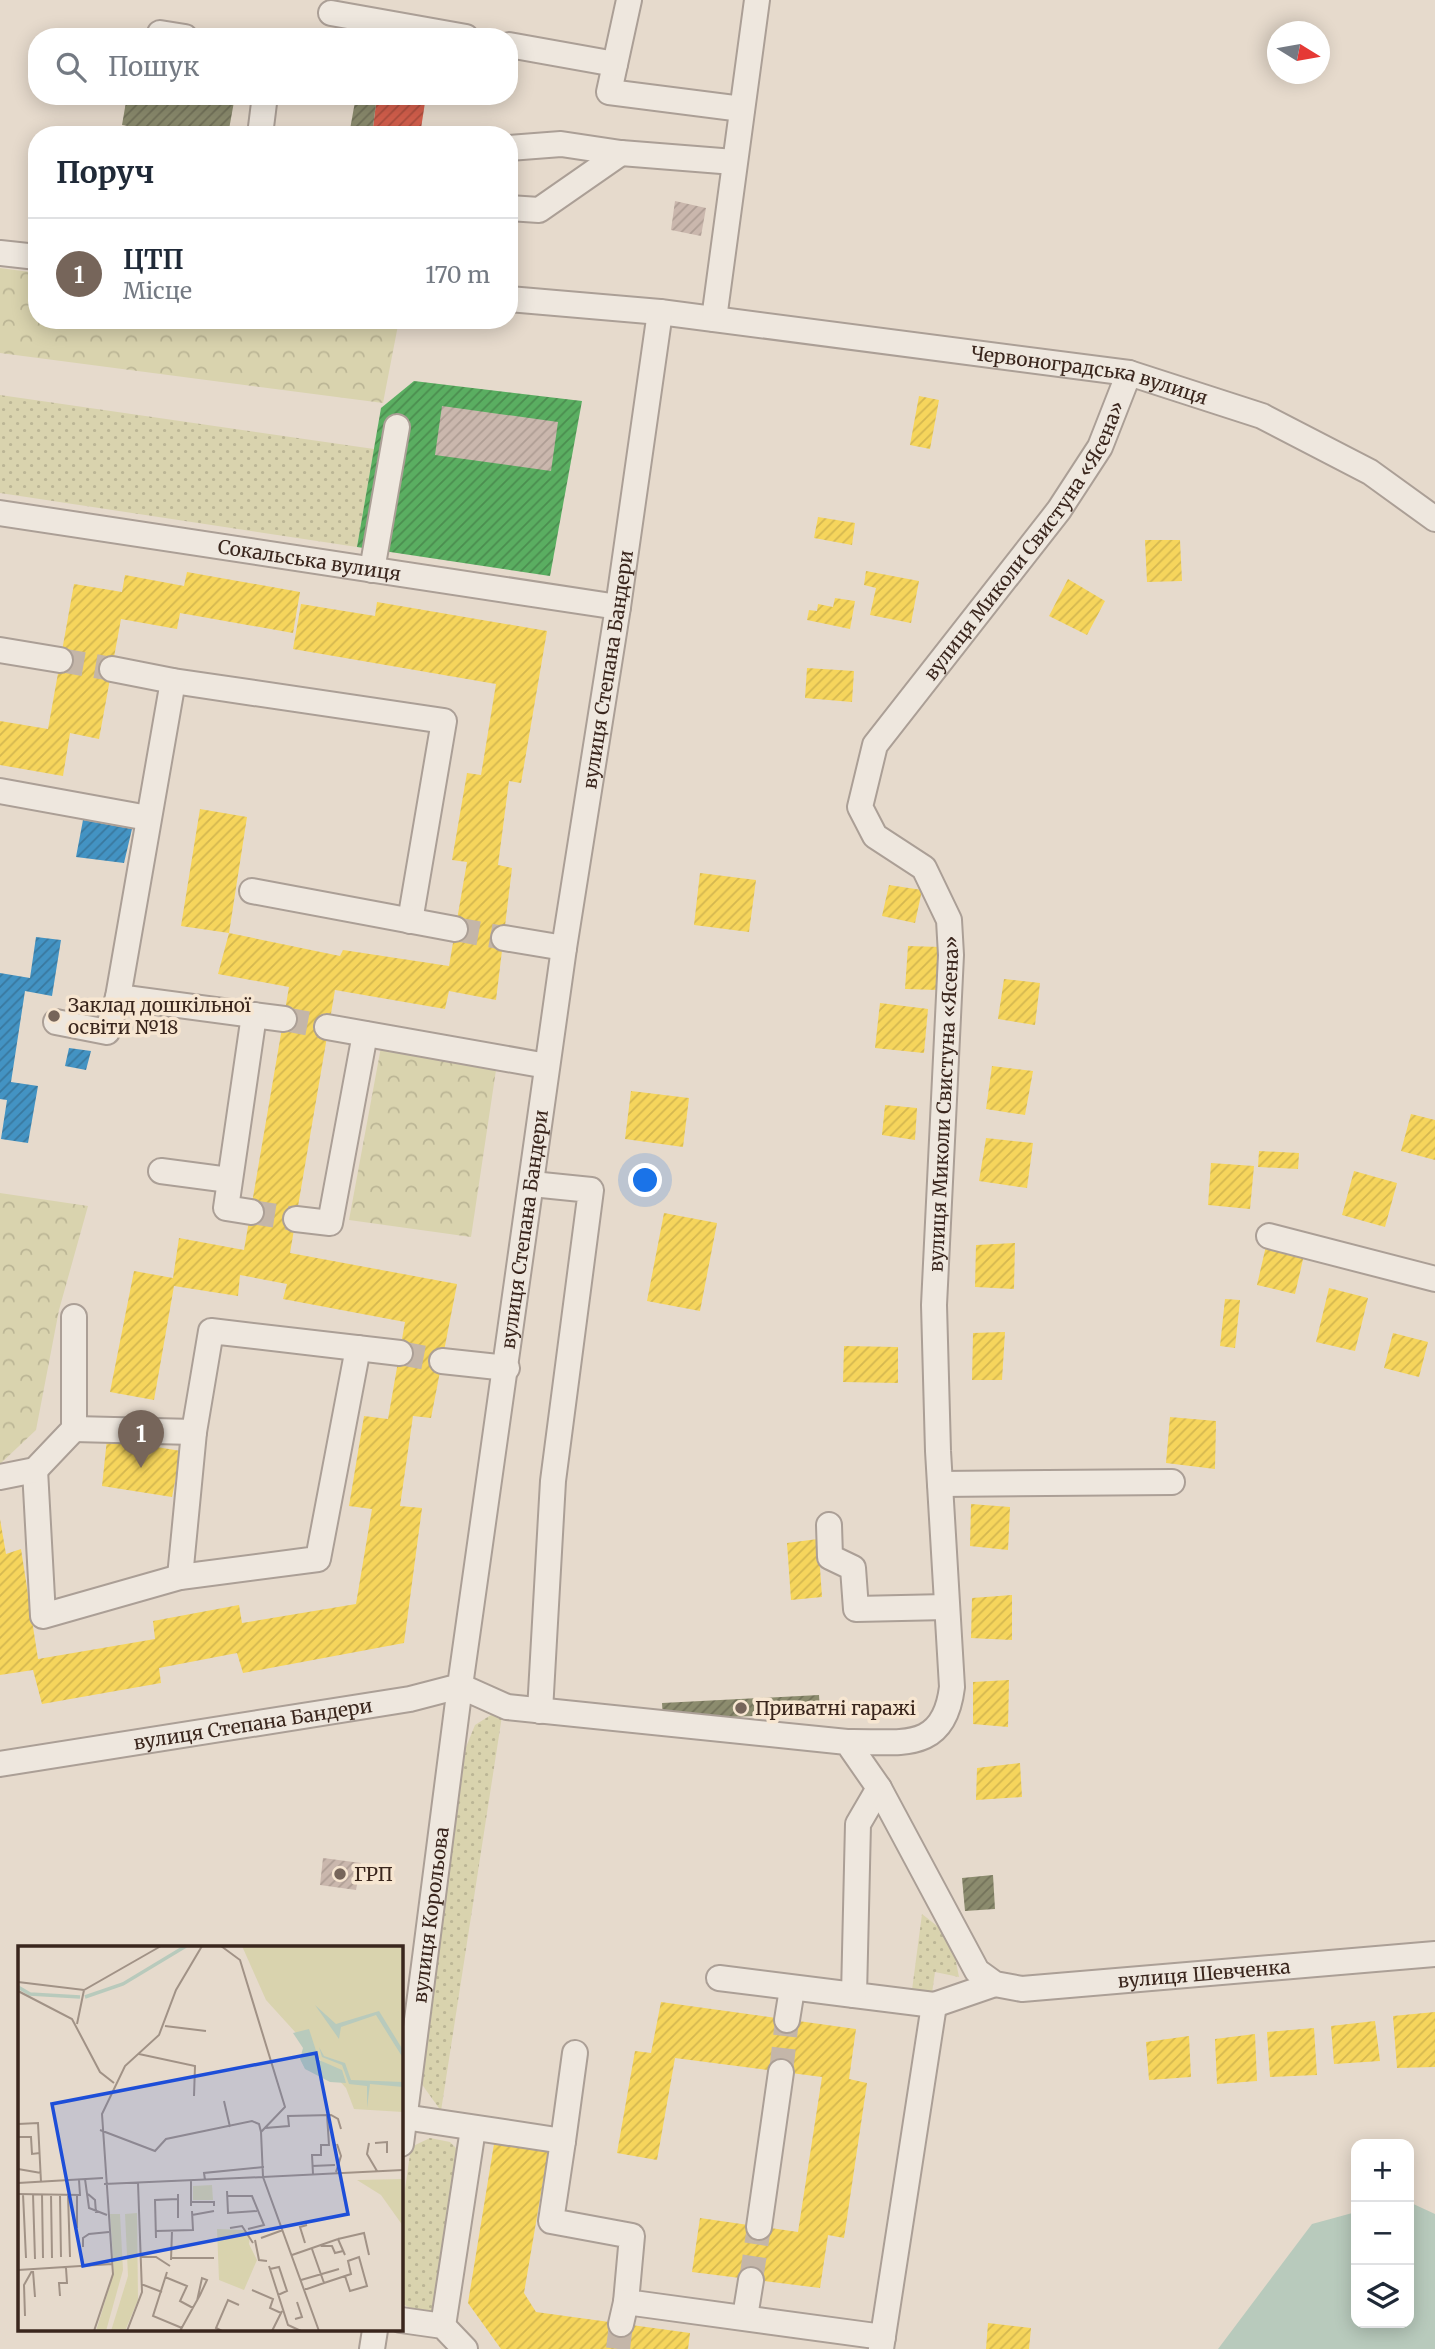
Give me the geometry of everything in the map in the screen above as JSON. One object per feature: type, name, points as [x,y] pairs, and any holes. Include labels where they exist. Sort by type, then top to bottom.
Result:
[{"type":"street","points":[[629,0],[609,92],[742,108]]},
{"type":"street","points":[[714,319],[757,0]]},
{"type":"street","points":[[331,13],[415,28]]},
{"type":"street","points":[[518,46],[615,64]]},
{"type":"street","points":[[261,126],[264,105]]},
{"type":"street","points":[[518,147],[561,144],[621,153],[734,162]]},
{"type":"street","points":[[518,209],[539,210],[621,153]]},
{"type":"street","points":[[0,253],[28,256]]},
{"type":"street","name":"Червоноградська вулиця","points":[[518,300],[660,312],[1129,373],[1262,415],[1370,472],[1435,519]]},
{"type":"street","name":"вулиця Степана Бандери","points":[[0,1764],[410,1699],[460,1686],[507,1368],[564,948],[618,607],[660,312]]},
{"type":"street","name":"вулиця Миколи Свистуна «Ясена»","points":[[460,1686],[507,1707],[847,1742],[919,1741],[939,1726],[949,1710],[952,1687],[940,1484],[934,1305],[951,954],[949,920],[937,890],[924,868],[875,836],[860,807],[875,746],[1059,510],[1100,447],[1129,373]]},
{"type":"street","points":[[372,570],[397,427]]},
{"type":"street","name":"Сокальська вулиця","points":[[0,513],[618,607]]},
{"type":"street","points":[[0,650],[60,660]]},
{"type":"street","points":[[112,669],[173,681],[444,721],[410,921]]},
{"type":"street","points":[[56,1022],[107,1032],[118,997],[173,681]]},
{"type":"street","points":[[0,791],[148,818]]},
{"type":"street","points":[[251,891],[455,929]]},
{"type":"street","points":[[504,938],[564,948]]},
{"type":"street","points":[[118,997],[284,1018]]},
{"type":"street","points":[[251,1212],[226,1208],[254,1015]]},
{"type":"street","points":[[327,1027],[547,1066]]},
{"type":"street","points":[[296,1219],[330,1223],[365,1034]]},
{"type":"street","points":[[161,1171],[229,1180]]},
{"type":"street","points":[[532,1184],[591,1190],[553,1481],[540,1711]]},
{"type":"street","points":[[1269,1236],[1435,1279]]},
{"type":"street","points":[[0,1477],[35,1470],[74,1429],[74,1317]]},
{"type":"street","points":[[180,1577],[194,1433],[211,1331],[400,1353]]},
{"type":"street","points":[[35,1470],[43,1616],[180,1577],[318,1559],[358,1348]]},
{"type":"street","points":[[442,1361],[507,1368]]},
{"type":"street","points":[[74,1429],[194,1433]]},
{"type":"street","points":[[940,1484],[1172,1482]]},
{"type":"street","points":[[829,1525],[830,1557],[853,1568],[856,1609],[947,1607]]},
{"type":"street","name":"вулиця Корольова","points":[[402,2135],[460,1686]]},
{"type":"street","points":[[719,1978],[934,2006],[986,1977],[879,1788],[847,1742]]},
{"type":"street","points":[[854,1995],[858,1824],[879,1788]]},
{"type":"street","name":"вулиця Шевченка","points":[[986,1977],[1022,1989],[1435,1954]]},
{"type":"street","points":[[787,2020],[792,1989]]},
{"type":"street","points":[[575,2053],[551,2221],[632,2236],[624,2313],[745,2317],[882,2343],[934,2006]]},
{"type":"street","points":[[759,2227],[781,2072]]},
{"type":"street","points":[[404,2117],[563,2141]]},
{"type":"street","points":[[443,2326],[473,2129]]},
{"type":"street","points":[[745,2317],[751,2280]]},
{"type":"street","points":[[402,2319],[443,2326],[465,2349]]},
{"type":"green space","points":[[0,268],[28,272],[28,329],[397,329],[383,403],[0,353]]},
{"type":"green space","points":[[0,395],[374,449],[357,547],[0,493]]},
{"type":"green space","points":[[381,1047],[496,1070],[471,1237],[349,1220]]},
{"type":"green space","points":[[0,1193],[88,1206],[59,1310],[36,1430],[0,1464]]},
{"type":"green space","points":[[491,1715],[502,1716],[441,2111],[421,2083],[466,1747],[475,1725]]},
{"type":"green space","points":[[922,1914],[951,1937],[959,1977],[935,1972],[932,1993],[912,1990]]},
{"type":"green space","points":[[430,2138],[450,2142],[459,2151],[436,2313],[421,2314],[402,2304],[402,2210],[411,2147]]},
{"type":"shaded area","points":[[1414,2204],[1435,2214],[1435,2349],[1218,2349],[1312,2224],[1351,2213],[1351,2328],[1414,2328]]},
{"type":"building: Житло","points":[[919,396],[939,400],[930,449],[910,445]]},
{"type":"building: Житло","points":[[818,517],[855,523],[852,545],[814,538]]},
{"type":"building: Житло","points":[[1145,540],[1180,540],[1182,581],[1147,582]]},
{"type":"building: Житло","points":[[866,571],[919,581],[911,623],[870,615],[876,588],[864,585]]},
{"type":"building: Житло","points":[[187,572],[300,592],[293,633],[180,613],[177,629],[121,619],[99,739],[70,733],[63,776],[0,765],[0,721],[48,729],[74,584],[122,592],[125,575],[184,586]]},
{"type":"building: Житло","points":[[1068,579],[1105,601],[1087,635],[1049,616]]},
{"type":"building: Житло","points":[[835,598],[855,601],[850,629],[807,620],[809,610],[817,611],[818,604],[833,607]]},
{"type":"building: Житло","points":[[377,602],[547,631],[521,783],[509,781],[498,865],[512,868],[496,1000],[449,991],[445,1009],[335,990],[290,1253],[457,1284],[431,1418],[413,1416],[400,1506],[422,1508],[404,1643],[243,1673],[237,1653],[159,1668],[161,1683],[42,1704],[33,1670],[0,1675],[0,1519],[6,1554],[21,1549],[38,1659],[155,1639],[153,1621],[239,1605],[242,1623],[356,1604],[372,1509],[349,1506],[364,1416],[388,1419],[405,1322],[283,1299],[287,1284],[240,1275],[238,1296],[174,1286],[154,1400],[110,1392],[134,1271],[173,1278],[179,1238],[244,1250],[289,987],[218,974],[229,933],[340,956],[343,950],[449,966],[467,862],[452,860],[467,773],[481,775],[496,684],[293,649],[301,604],[375,616]]},
{"type":"building: Житло","points":[[807,668],[854,671],[852,702],[805,698]]},
{"type":"building: Житло","points":[[200,809],[247,817],[229,933],[181,926]]},
{"type":"building: Житло","points":[[700,873],[756,880],[749,932],[694,925]]},
{"type":"building: Житло","points":[[889,885],[922,890],[915,923],[882,916]]},
{"type":"building: Житло","points":[[908,946],[941,947],[938,990],[905,989]]},
{"type":"building: Житло","points":[[1004,979],[1040,983],[1035,1025],[998,1019]]},
{"type":"building: Житло","points":[[880,1003],[928,1009],[924,1053],[875,1048]]},
{"type":"building: Житло","points":[[992,1066],[1033,1071],[1025,1115],[986,1109]]},
{"type":"building: Житло","points":[[631,1091],[689,1098],[683,1147],[625,1139]]},
{"type":"building: Житло","points":[[885,1105],[917,1108],[915,1140],[882,1135]]},
{"type":"building: Житло","points":[[1411,1114],[1435,1120],[1435,1160],[1401,1151]]},
{"type":"building: Житло","points":[[986,1138],[1033,1143],[1027,1188],[979,1181]]},
{"type":"building: Житло","points":[[1259,1151],[1299,1153],[1298,1169],[1258,1167]]},
{"type":"building: Житло","points":[[1211,1163],[1254,1166],[1250,1209],[1208,1205]]},
{"type":"building: Житло","points":[[1354,1171],[1397,1183],[1385,1227],[1342,1215]]},
{"type":"building: Житло","points":[[664,1213],[717,1223],[700,1311],[647,1301]]},
{"type":"building: Житло","points":[[1015,1243],[1014,1289],[975,1287],[976,1245]]},
{"type":"building: Житло","points":[[1266,1246],[1304,1255],[1295,1294],[1257,1285]]},
{"type":"building: Житло","points":[[1329,1288],[1368,1298],[1355,1351],[1316,1342]]},
{"type":"building: Житло","points":[[1225,1299],[1240,1300],[1235,1348],[1220,1346]]},
{"type":"building: Житло","points":[[1005,1332],[1002,1380],[972,1380],[973,1333]]},
{"type":"building: Житло","points":[[1393,1333],[1428,1342],[1419,1377],[1384,1368]]},
{"type":"building: Житло","points":[[844,1346],[898,1347],[898,1383],[843,1382]]},
{"type":"building: Житло","points":[[1170,1417],[1216,1421],[1215,1469],[1166,1463]]},
{"type":"building: Житло","points":[[107,1439],[181,1451],[172,1497],[102,1486]]},
{"type":"building: Житло","points":[[971,1504],[1010,1507],[1008,1550],[970,1546]]},
{"type":"building: Житло","points":[[818,1539],[822,1597],[791,1600],[787,1543]]},
{"type":"building: Житло","points":[[1012,1595],[1012,1640],[971,1638],[972,1598]]},
{"type":"building: Житло","points":[[1009,1680],[1008,1727],[973,1724],[973,1682]]},
{"type":"building: Житло","points":[[1020,1763],[1022,1797],[976,1800],[977,1768]]},
{"type":"building: Житло","points":[[661,2002],[856,2029],[849,2079],[867,2083],[844,2238],[828,2235],[820,2288],[692,2272],[700,2218],[798,2232],[822,2077],[675,2058],[657,2160],[617,2153],[635,2051],[651,2053]]},
{"type":"building: Житло","points":[[1435,2012],[1435,2067],[1397,2068],[1393,2016]]},
{"type":"building: Житло","points":[[1375,2021],[1380,2061],[1334,2064],[1331,2026]]},
{"type":"building: Житло","points":[[1314,2028],[1317,2075],[1270,2077],[1267,2032]]},
{"type":"building: Житло","points":[[1255,2034],[1257,2081],[1217,2084],[1215,2039]]},
{"type":"building: Житло","points":[[1189,2036],[1191,2077],[1149,2080],[1146,2042]]},
{"type":"building: Житло","points":[[494,2144],[548,2152],[524,2293],[536,2312],[690,2333],[688,2349],[501,2349],[468,2303]]},
{"type":"building: Житло","points":[[988,2323],[1031,2328],[1029,2349],[986,2349]]},
{"type":"building: Торгівля","points":[[376,105],[425,105],[421,126],[373,126]]},
{"type":"building: Школи","points":[[83,820],[132,829],[124,863],[76,857]]},
{"type":"building: Школи","name":"Заклад дошкільної освіти №18","points":[[36,937],[61,940],[52,996],[25,991],[11,1082],[38,1086],[28,1143],[1,1139],[7,1100],[0,1099],[0,973],[30,978]]},
{"type":"building: Школи","points":[[69,1048],[91,1051],[86,1070],[65,1066]]},
{"type":"building: Установи","points":[[414,381],[582,401],[550,576],[357,547],[381,408]]},
{"type":"building: Промзона","points":[[125,105],[233,105],[230,126],[122,125]]},
{"type":"building: Промзона","points":[[354,105],[376,105],[373,126],[351,126]]},
{"type":"building: Промзона","name":"Приватні гаражі","points":[[819,1695],[820,1713],[663,1720],[662,1703]]},
{"type":"building: Промзона","points":[[993,1875],[995,1909],[965,1911],[962,1878]]},
{"type":"building: Інше","points":[[675,201],[706,208],[701,236],[671,230]]},
{"type":"building: Інше","points":[[442,406],[558,422],[551,471],[435,455]]},
{"type":"building: Інше","name":"ГРП","points":[[323,1858],[361,1863],[356,1890],[320,1885]]},
{"type":"tunnel","points":[[60,660],[112,669]]},
{"type":"tunnel","points":[[455,929],[504,938]]},
{"type":"tunnel","points":[[284,1019],[327,1027]]},
{"type":"tunnel","points":[[251,1212],[296,1219]]},
{"type":"tunnel","points":[[400,1353],[442,1361]]},
{"type":"tunnel","points":[[781,2072],[787,2020]]},
{"type":"tunnel","points":[[751,2280],[759,2227]]},
{"type":"tunnel","points":[[618,2349],[621,2324]]},
{"type":"place","name":"Заклад дошкільної освіти №18","points":[[54,1016]]},
{"type":"place","name":"ЦТП","points":[[141,1468]]},
{"type":"place","name":"Приватні гаражі","points":[[741,1708]]},
{"type":"place","name":"ГРП","points":[[340,1874]]}]
